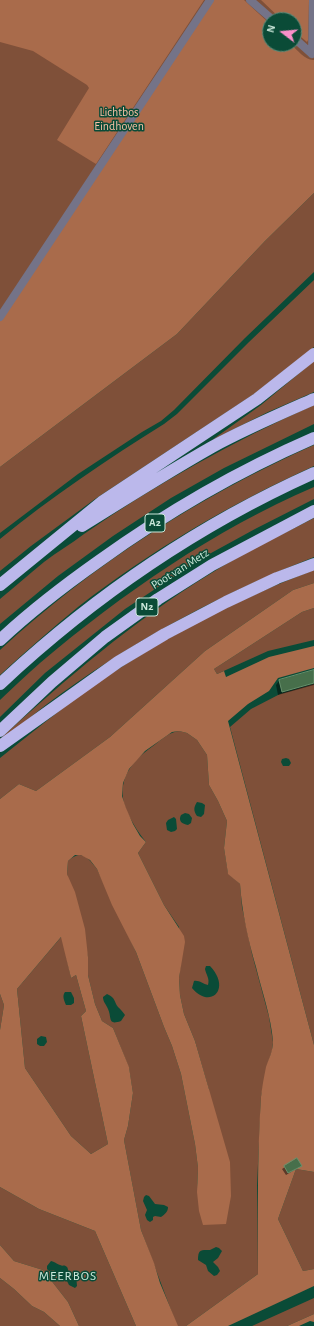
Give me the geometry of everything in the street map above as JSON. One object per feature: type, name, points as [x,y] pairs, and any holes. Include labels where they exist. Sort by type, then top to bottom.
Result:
[{"type":"highway","points":[[0,585],[103,501],[257,399],[314,354]]},
{"type":"highway","points":[[42,551],[162,476],[213,447],[270,418],[314,399]]},
{"type":"highway","name":"A2","points":[[0,640],[10,630],[63,587],[148,527],[191,500],[250,468],[314,438]]},
{"type":"highway","name":"Poot van Metz","points":[[0,684],[30,656],[81,614],[135,574],[185,541],[245,507],[314,473]]},
{"type":"highway","name":"Poot van Metz","points":[[0,731],[52,682],[105,637],[158,599],[212,564],[314,511]]},
{"type":"highway","points":[[0,746],[118,662],[165,634],[226,602],[277,578],[314,564]]},
{"type":"street","points":[[0,317],[210,0]]},
{"type":"street","points":[[250,0],[264,12]]},
{"type":"street","points":[[313,0],[313,53]]},
{"type":"street","points":[[302,44],[313,53]]},
{"type":"green space","name":"Lichtbos Eindhoven","points":[[0,0],[314,0],[314,89],[0,413]]},
{"type":"green space","points":[[0,0],[204,0],[96,164],[57,140],[89,88],[87,85],[33,51],[0,42]]},
{"type":"green space","points":[[214,0],[244,0],[262,17],[262,52],[299,52],[308,59],[314,60],[314,193],[265,241],[177,334],[0,467],[0,320]]},
{"type":"green space","points":[[261,0],[309,0],[307,42],[302,38],[302,12],[274,12]]},
{"type":"green space","points":[[314,193],[314,272],[161,421],[78,474],[0,533],[0,467],[177,334],[265,241]]},
{"type":"green space","points":[[314,280],[314,347],[254,394],[95,499],[0,571],[0,539],[60,493],[177,414]]},
{"type":"green space","points":[[314,361],[314,392],[268,412],[212,440],[261,405]]},
{"type":"green space","points":[[314,405],[314,424],[224,468],[171,498],[113,536],[58,576],[0,624],[0,599],[54,555],[139,498],[196,464],[254,433]]},
{"type":"green space","points":[[314,445],[314,466],[221,513],[133,567],[78,607],[0,675],[0,650],[72,589],[110,561],[189,510],[272,465]]},
{"type":"green space","points":[[314,487],[314,499],[202,558],[125,609],[45,673],[0,717],[0,700],[40,663],[104,612],[137,588],[205,543],[277,504]]},
{"type":"green space","points":[[314,518],[314,557],[248,585],[184,617],[122,653],[62,693],[0,742],[0,739],[50,694],[127,631],[154,611],[223,566]]},
{"type":"green space","points":[[314,570],[314,583],[293,590],[205,651],[110,737],[36,791],[19,784],[0,799],[0,758],[86,691],[112,673],[196,623],[255,595]]},
{"type":"green space","points":[[314,583],[314,608],[302,612],[214,669],[217,674],[224,671],[226,677],[269,657],[314,646],[314,668],[278,678],[269,691],[248,704],[228,721],[314,1045],[314,1172],[296,1169],[278,1219],[303,1271],[314,1269],[314,1286],[228,1326],[186,1326],[258,1274],[258,1163],[261,1097],[266,1067],[272,1051],[273,1041],[268,1013],[250,947],[242,905],[240,884],[228,874],[224,848],[227,821],[209,785],[207,755],[197,740],[187,733],[179,731],[172,732],[145,751],[129,769],[123,783],[122,796],[133,824],[140,836],[146,842],[138,853],[164,905],[184,936],[185,942],[179,978],[180,995],[184,1014],[195,1041],[230,1162],[231,1196],[226,1224],[203,1225],[199,1211],[197,1192],[198,1168],[195,1144],[181,1074],[172,1046],[136,952],[112,905],[97,869],[90,860],[81,855],[75,855],[68,861],[67,874],[75,892],[85,929],[88,975],[95,1004],[102,1021],[113,1028],[129,1067],[133,1093],[128,1126],[124,1140],[141,1230],[160,1283],[178,1326],[136,1326],[95,1231],[39,1209],[0,1187],[0,1030],[4,1005],[0,994],[0,799],[19,784],[36,791],[110,737],[205,651],[293,590]],"holes":[[[61,937],[71,978],[76,975],[86,1011],[81,1016],[108,1144],[91,1154],[71,1136],[25,1068],[17,989]]]},
{"type":"green space","points":[[314,608],[314,640],[268,651],[217,674],[214,669],[302,612]]},
{"type":"green space","points":[[314,684],[314,1045],[230,727],[251,709],[280,694]],"holes":[[[282,759],[289,759],[291,763],[289,766],[283,766],[281,762]]]},
{"type":"green space","points":[[179,731],[187,733],[197,740],[207,755],[209,785],[227,821],[224,848],[228,873],[240,884],[242,907],[252,954],[269,1017],[273,1042],[261,1097],[257,1186],[258,1274],[186,1326],[177,1326],[141,1230],[124,1140],[128,1126],[133,1093],[129,1068],[113,1028],[102,1021],[95,1004],[88,975],[88,957],[67,874],[68,861],[73,857],[81,855],[90,861],[97,869],[136,952],[172,1046],[181,1074],[195,1144],[198,1168],[197,1192],[209,1090],[195,1041],[184,1014],[180,995],[179,978],[181,961],[179,927],[164,905],[138,853],[146,842],[129,816],[123,795],[123,785],[126,776],[136,760],[162,739]],"holes":[[[197,802],[205,805],[204,814],[201,817],[197,816],[194,809]],[[185,813],[189,814],[192,818],[191,823],[188,825],[184,824],[180,821],[180,817]],[[174,817],[176,819],[177,829],[171,832],[167,830],[166,823]],[[206,966],[210,966],[216,974],[219,982],[219,989],[216,994],[211,997],[206,997],[199,994],[192,988],[194,981],[208,985],[208,978],[205,969]],[[107,994],[113,999],[125,1015],[121,1021],[112,1022],[103,997]],[[146,1195],[149,1196],[155,1204],[168,1207],[165,1214],[161,1217],[153,1217],[153,1220],[150,1222],[147,1220],[145,1215],[147,1210],[143,1201]],[[216,1247],[222,1251],[218,1258],[213,1262],[220,1271],[217,1275],[214,1276],[208,1271],[206,1265],[198,1260],[199,1252],[202,1250],[210,1250]]]},
{"type":"green space","points":[[62,936],[71,978],[76,975],[86,1011],[81,1016],[108,1144],[91,1154],[71,1136],[25,1068],[17,989]],"holes":[[[65,992],[71,992],[74,998],[74,1003],[71,1005],[66,1005],[63,997]],[[41,1036],[46,1037],[47,1042],[44,1046],[37,1044],[37,1039]]]},
{"type":"green space","points":[[0,994],[4,1005],[0,1030]]},
{"type":"green space","points":[[296,1169],[314,1172],[314,1269],[303,1271],[278,1219]]},
{"type":"green space","points":[[0,1187],[39,1209],[95,1231],[136,1326],[79,1326],[68,1302],[43,1270],[14,1261],[0,1245]],"holes":[[[51,1261],[59,1265],[67,1267],[70,1275],[76,1281],[77,1286],[75,1288],[69,1285],[67,1281],[61,1279],[54,1270],[49,1271],[47,1269],[47,1266]]]},
{"type":"green space","points":[[0,1245],[14,1261],[43,1270],[68,1302],[79,1326],[60,1326],[44,1312],[32,1306],[0,1278]]},
{"type":"green space","points":[[0,1278],[32,1306],[44,1312],[60,1326],[0,1326]]},
{"type":"green space","points":[[314,1298],[314,1314],[287,1326],[252,1326]]},
{"type":"green space","points":[[314,1314],[314,1322],[310,1321],[299,1326],[287,1326]]},
{"type":"building","points":[[314,670],[314,683],[282,692],[279,680]]},
{"type":"building","points":[[297,1158],[302,1166],[288,1173],[284,1166]]},
{"type":"district","name":"MEERBOS","points":[[68,1276]]}]
